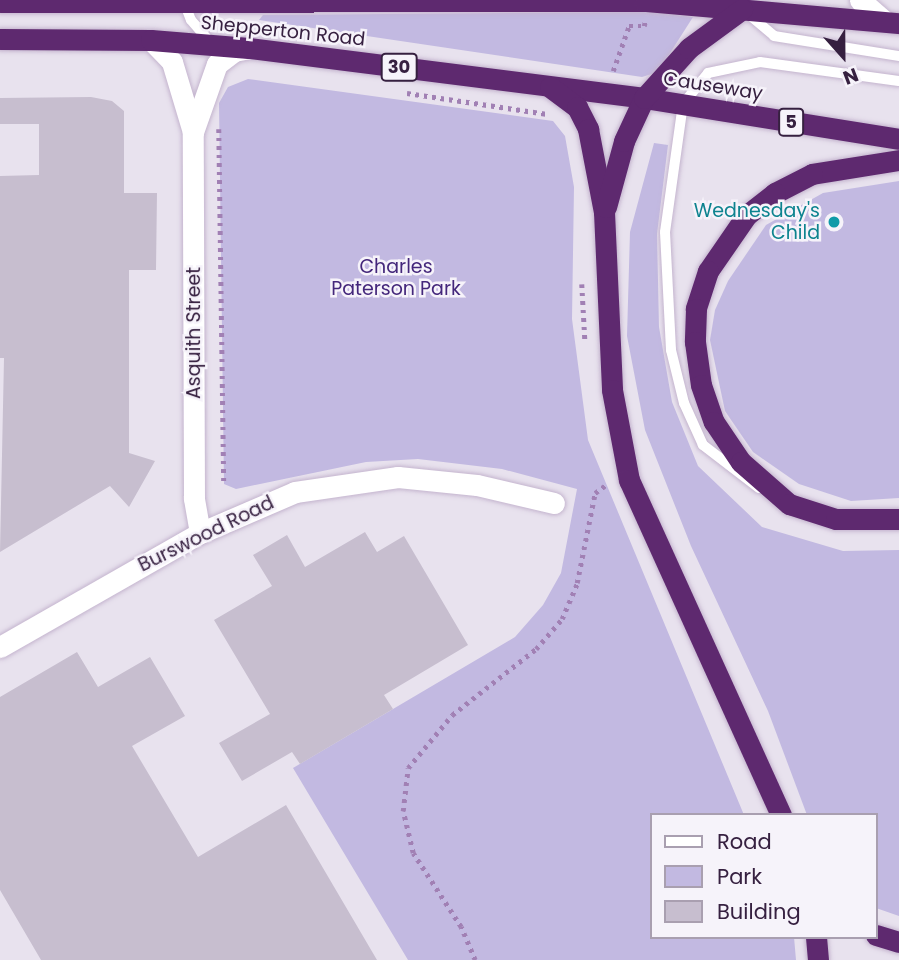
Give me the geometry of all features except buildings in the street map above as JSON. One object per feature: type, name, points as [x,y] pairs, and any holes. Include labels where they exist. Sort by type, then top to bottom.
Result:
[{"type":"highway","name":"Shepperton Road","points":[[0,2],[645,1],[743,9]]},
{"type":"highway","points":[[604,212],[624,141],[644,98],[689,48],[743,9],[894,21]]},
{"type":"highway","name":"Shepperton Road","points":[[0,39],[151,40],[249,48],[644,98]]},
{"type":"highway","points":[[548,86],[577,107],[588,129],[604,212],[612,390],[629,480],[780,813]]},
{"type":"highway","name":"Causeway","points":[[644,98],[899,139]]},
{"type":"highway","points":[[899,160],[812,174],[775,193],[746,216],[708,271],[696,309],[695,342],[701,385],[714,422],[741,462],[789,504],[836,519],[899,519]]},
{"type":"highway","points":[[878,936],[899,942]]},
{"type":"highway","points":[[816,939],[818,960]]},
{"type":"street","points":[[860,0],[894,21]]},
{"type":"street","name":"Asquith Street","points":[[151,40],[172,62],[193,132],[194,498],[200,533]]},
{"type":"street","name":"Asquith Street","points":[[193,132],[217,64],[234,51],[249,48]]},
{"type":"street","name":"Burswood Road","points":[[0,647],[200,533],[295,492],[398,477],[477,485],[554,503]]},
{"type":"lane","points":[[184,1],[191,20],[215,46]]},
{"type":"lane","points":[[743,9],[774,36],[899,56]]},
{"type":"lane","points":[[789,504],[743,479],[704,444],[684,403],[671,349],[665,232],[683,104],[708,73],[760,62],[899,81]]},
{"type":"path","points":[[610,94],[629,26],[644,26],[645,1]]},
{"type":"path","points":[[395,92],[554,115]]},
{"type":"path","points":[[219,116],[223,484]]},
{"type":"path","points":[[475,960],[461,927],[414,853],[403,811],[408,768],[452,715],[536,649],[562,619],[577,583],[595,493],[614,479]]},
{"type":"green space","points":[[652,12],[693,17],[655,73],[642,77],[259,20],[263,15]]},
{"type":"green space","name":"Charles Paterson Park","points":[[248,79],[553,121],[565,136],[574,187],[572,319],[588,440],[743,813],[650,813],[650,939],[794,939],[796,960],[408,960],[293,768],[515,637],[543,605],[561,573],[577,489],[502,469],[418,459],[366,462],[236,489],[224,484],[219,103],[228,87]]},
{"type":"green space","points":[[654,143],[668,145],[657,234],[659,327],[672,402],[698,466],[762,527],[843,551],[899,550],[899,916],[878,909],[878,813],[806,813],[768,711],[691,546],[645,430],[627,336],[630,232]]},
{"type":"green space","points":[[899,181],[899,498],[851,501],[799,484],[753,452],[725,411],[710,340],[715,310],[728,281],[766,225],[823,193]]},
{"type":"place","name":"Wednesday's Child","points":[[834,222]]}]
